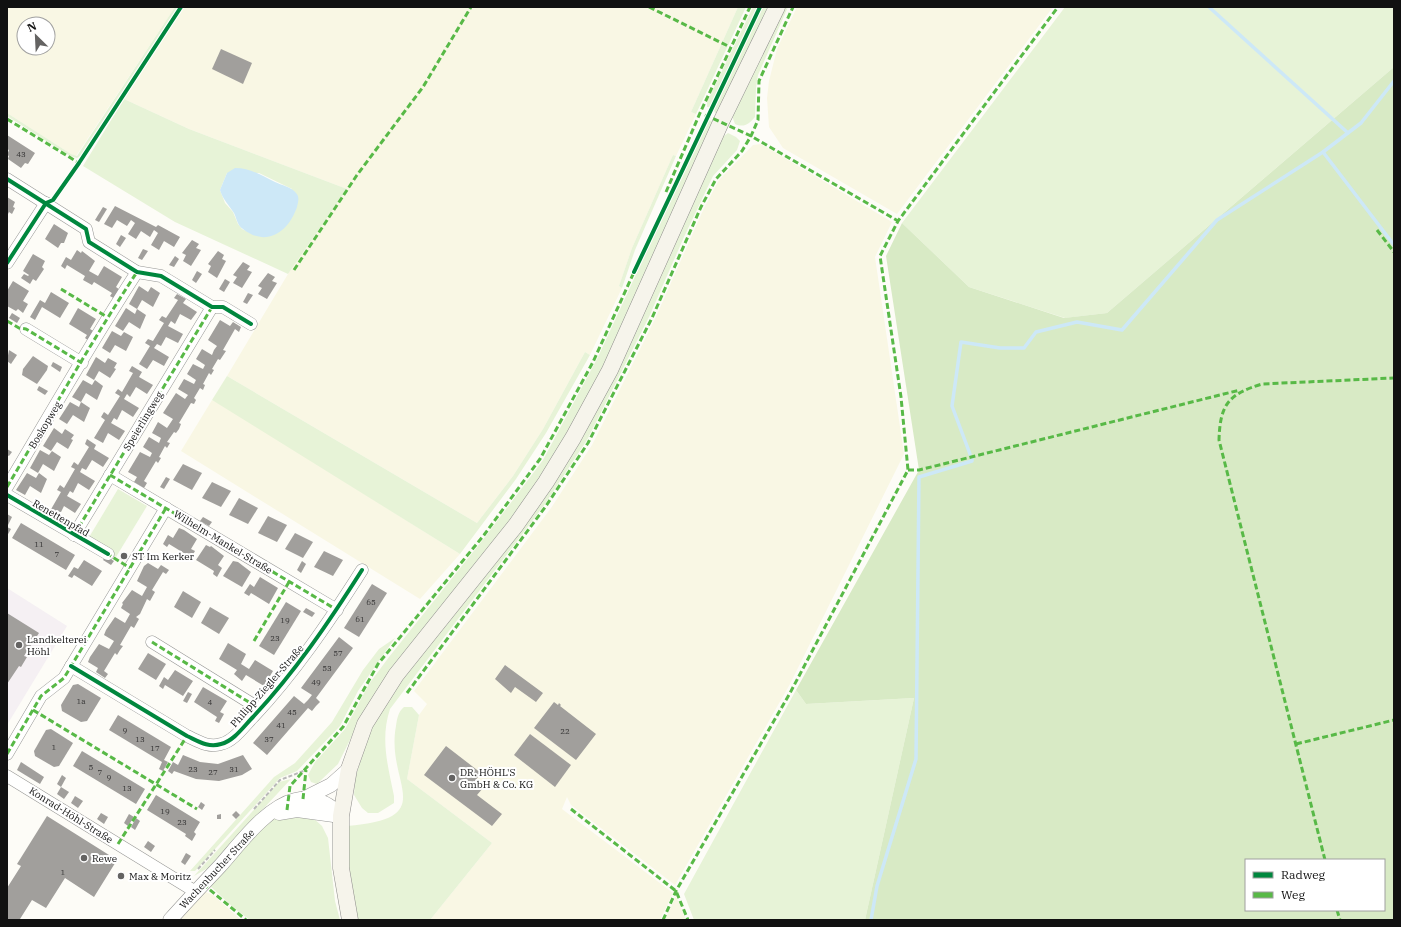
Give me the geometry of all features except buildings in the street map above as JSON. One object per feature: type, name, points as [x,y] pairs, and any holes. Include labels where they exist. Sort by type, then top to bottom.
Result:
[{"type":"main road","points":[[350,920],[341,868],[341,816],[349,769],[365,724],[396,675],[512,530],[546,482],[589,411],[635,315],[721,122],[777,7]]},
{"type":"street","points":[[7,179],[86,229],[89,242],[137,272],[161,276],[212,306],[223,307],[251,324]]},
{"type":"street","points":[[7,263],[46,203]]},
{"type":"street","name":"Boskopweg","points":[[7,487],[137,272]]},
{"type":"street","name":"Speierlingweg","points":[[74,535],[212,306]]},
{"type":"street","points":[[26,329],[82,363]]},
{"type":"street","name":"Wilhelm-Mankel-Straße","points":[[110,475],[337,610]]},
{"type":"street","name":"Renettenpfad","points":[[7,495],[108,554]]},
{"type":"street","points":[[7,754],[41,696],[62,680],[72,666],[166,508]]},
{"type":"street","name":"Philipp-Ziegler-Straße","points":[[72,666],[187,736],[206,745],[215,746],[229,740],[260,709],[308,651],[337,610],[362,570]]},
{"type":"street","name":"Philipp-Ziegler-Straße","points":[[152,642],[260,709]]},
{"type":"street","points":[[303,799],[331,785],[349,769]]},
{"type":"street","name":"Konrad-Höhl-Straße","points":[[7,776],[196,892]]},
{"type":"street","name":"Wachenbucher Straße","points":[[170,920],[276,808],[294,800],[319,800],[326,802],[341,816]]},
{"type":"street","name":"Wachenbucher Straße","points":[[265,818],[287,810],[341,816]]},
{"type":"shaded area","points":[[7,7],[175,7],[76,156],[7,113]]},
{"type":"shaded area","points":[[183,7],[738,7],[691,112],[696,114],[676,156],[673,155],[632,248],[619,286],[622,288],[590,355],[585,352],[543,429],[513,476],[477,523],[227,376],[288,274],[347,189],[189,129],[124,99]]},
{"type":"shaded area","points":[[797,7],[1053,7],[897,214],[783,148],[769,127],[767,98],[769,81],[777,49]]},
{"type":"shaded area","points":[[761,144],[892,222],[875,257],[904,454],[790,684],[675,885],[571,805],[567,797],[562,809],[673,893],[660,920],[430,920],[492,843],[407,779],[419,715],[427,704],[414,691],[551,508],[592,445],[655,319],[704,208],[719,180],[753,145]]},
{"type":"shaded area","points":[[212,400],[224,406],[460,554],[420,599],[181,451]]},
{"type":"shaded area","points":[[7,588],[67,626],[7,725]]},
{"type":"shaded area","points":[[203,891],[213,895],[241,920],[176,920]]},
{"type":"shaded area","points":[[676,896],[686,920],[665,920]]},
{"type":"green space","points":[[175,7],[179,7],[82,155],[77,158],[70,156],[7,116],[7,113],[71,154],[77,156]]},
{"type":"green space","points":[[738,7],[746,7],[696,114],[691,112]]},
{"type":"green space","points":[[753,7],[758,7],[710,107],[707,107],[707,102]]},
{"type":"green space","points":[[762,7],[772,7],[721,113],[715,113],[713,108]]},
{"type":"green space","points":[[783,7],[788,7],[758,75],[755,117],[746,125],[741,126],[735,124],[732,116]]},
{"type":"green space","points":[[1065,7],[1394,7],[1394,67],[1107,313],[1065,318],[969,287],[902,223]]},
{"type":"green space","points":[[1394,67],[1394,920],[865,920],[914,698],[806,704],[796,690],[919,470],[886,256],[902,223],[969,287],[1064,318],[1107,313]]},
{"type":"green space","points":[[124,99],[189,129],[347,189],[288,274],[175,222],[83,166]],"holes":[[[227,173],[259,173],[292,189],[255,235],[242,229],[238,224],[233,212],[225,203],[220,190]]]},
{"type":"green space","points":[[707,120],[713,121],[607,361],[546,472],[359,722],[338,764],[317,784],[311,782],[308,775],[315,762],[345,729],[369,684],[485,537],[543,460],[598,357]]},
{"type":"green space","points":[[728,133],[740,141],[737,150],[713,176],[649,317],[587,440],[545,504],[390,709],[387,720],[385,742],[394,803],[378,813],[368,813],[362,808],[354,795],[355,779],[370,730],[398,677],[522,526],[721,138]]},
{"type":"green space","points":[[673,155],[676,156],[635,250],[622,288],[619,286],[632,248]]},
{"type":"green space","points":[[585,352],[590,355],[546,433],[516,479],[460,554],[212,400],[227,376],[477,523],[513,476],[543,429]]},
{"type":"green space","points":[[118,489],[147,506],[116,557],[88,539]]},
{"type":"green space","points":[[395,638],[358,691],[340,726],[297,771],[280,778],[195,871],[190,871],[274,777],[295,763],[332,722],[363,670],[379,649]]},
{"type":"green space","points":[[796,690],[806,704],[914,698],[865,920],[694,920],[684,894]]},
{"type":"green space","points":[[404,707],[412,707],[419,715],[407,779],[492,843],[430,920],[355,920],[350,897],[347,826],[376,822],[393,815],[401,806],[403,795],[395,747],[397,718],[400,711]]},
{"type":"green space","points":[[291,779],[208,868],[194,876],[279,782]]},
{"type":"green space","points":[[286,815],[313,818],[322,826],[328,838],[335,901],[340,920],[250,920],[235,909],[209,885],[267,822]]},
{"type":"water","points":[[235,168],[255,172],[289,188],[298,196],[297,207],[289,223],[283,230],[269,237],[260,237],[239,226],[234,213],[224,200],[220,190],[227,173]]},
{"type":"waterway","points":[[1209,7],[1348,133]]},
{"type":"waterway","points":[[970,454],[952,406],[961,342],[1000,348],[1024,348],[1036,332],[1077,322],[1122,330],[1217,220],[1323,152],[1361,123],[1394,81]]},
{"type":"waterway","points":[[1323,152],[1394,245]]},
{"type":"waterway","points":[[871,920],[877,886],[916,759],[919,477],[972,461],[972,459]]},
{"type":"marked path","points":[[294,270],[357,175],[423,87],[471,7]]},
{"type":"marked path","points":[[649,7],[730,47]]},
{"type":"marked path","points":[[666,192],[700,113],[750,7]]},
{"type":"marked path","points":[[407,693],[546,506],[588,443],[652,318],[701,207],[716,179],[742,151],[751,136],[758,120],[759,81],[793,7]]},
{"type":"marked path","points":[[663,920],[676,891],[790,693],[908,470],[901,397],[880,256],[898,221],[1058,7]]},
{"type":"marked path","points":[[705,115],[751,136],[898,221]]},
{"type":"marked path","points":[[7,119],[79,163]]},
{"type":"marked path","points":[[1377,230],[1394,252]]},
{"type":"marked path","points":[[287,810],[290,786],[343,727],[378,664],[484,535],[540,459],[593,362],[635,270]]},
{"type":"marked path","points":[[7,487],[87,352],[137,272]]},
{"type":"marked path","points":[[61,289],[107,317]]},
{"type":"marked path","points":[[74,535],[212,307]]},
{"type":"marked path","points":[[7,321],[19,328],[26,329],[82,363]]},
{"type":"marked path","points":[[1325,859],[1219,440],[1221,418],[1228,403],[1234,397],[1241,392],[1262,384],[1394,378]]},
{"type":"marked path","points":[[908,470],[919,470],[1240,390]]},
{"type":"marked path","points":[[110,475],[337,610]]},
{"type":"marked path","points":[[7,754],[41,696],[64,678],[166,508]]},
{"type":"marked path","points":[[106,553],[130,568]]},
{"type":"marked path","points":[[254,641],[289,582]]},
{"type":"marked path","points":[[152,642],[260,709]]},
{"type":"marked path","points":[[33,710],[197,809]]},
{"type":"marked path","points":[[1296,744],[1394,720]]},
{"type":"marked path","points":[[118,844],[187,736]]},
{"type":"marked path","points":[[303,799],[306,770]]},
{"type":"marked path","points":[[571,809],[676,891],[688,920]]},
{"type":"marked path","points":[[203,884],[246,920]]},
{"type":"marked path","points":[[1337,911],[1340,920]]},
{"type":"cycle path","points":[[46,203],[53,200],[79,163],[181,7]]},
{"type":"cycle path","points":[[634,272],[760,7]]},
{"type":"cycle path","points":[[7,179],[86,229],[89,242],[137,272],[161,276],[212,307],[223,307],[251,324]]},
{"type":"cycle path","points":[[7,263],[46,203]]},
{"type":"cycle path","points":[[7,495],[108,554]]},
{"type":"cycle path","points":[[71,666],[187,736],[207,745],[221,744],[230,740],[238,733],[283,682],[337,609],[362,570]]},
{"type":"place","name":"ST Im Kerker","points":[[124,556]]},
{"type":"place","name":"Landkelterei Höhl","points":[[19,645]]},
{"type":"place","name":"DR. HÖHL'S GmbH & Co. KG","points":[[452,778]]},
{"type":"place","name":"Rewe","points":[[84,858]]},
{"type":"place","name":"Max & Moritz","points":[[121,876]]}]
